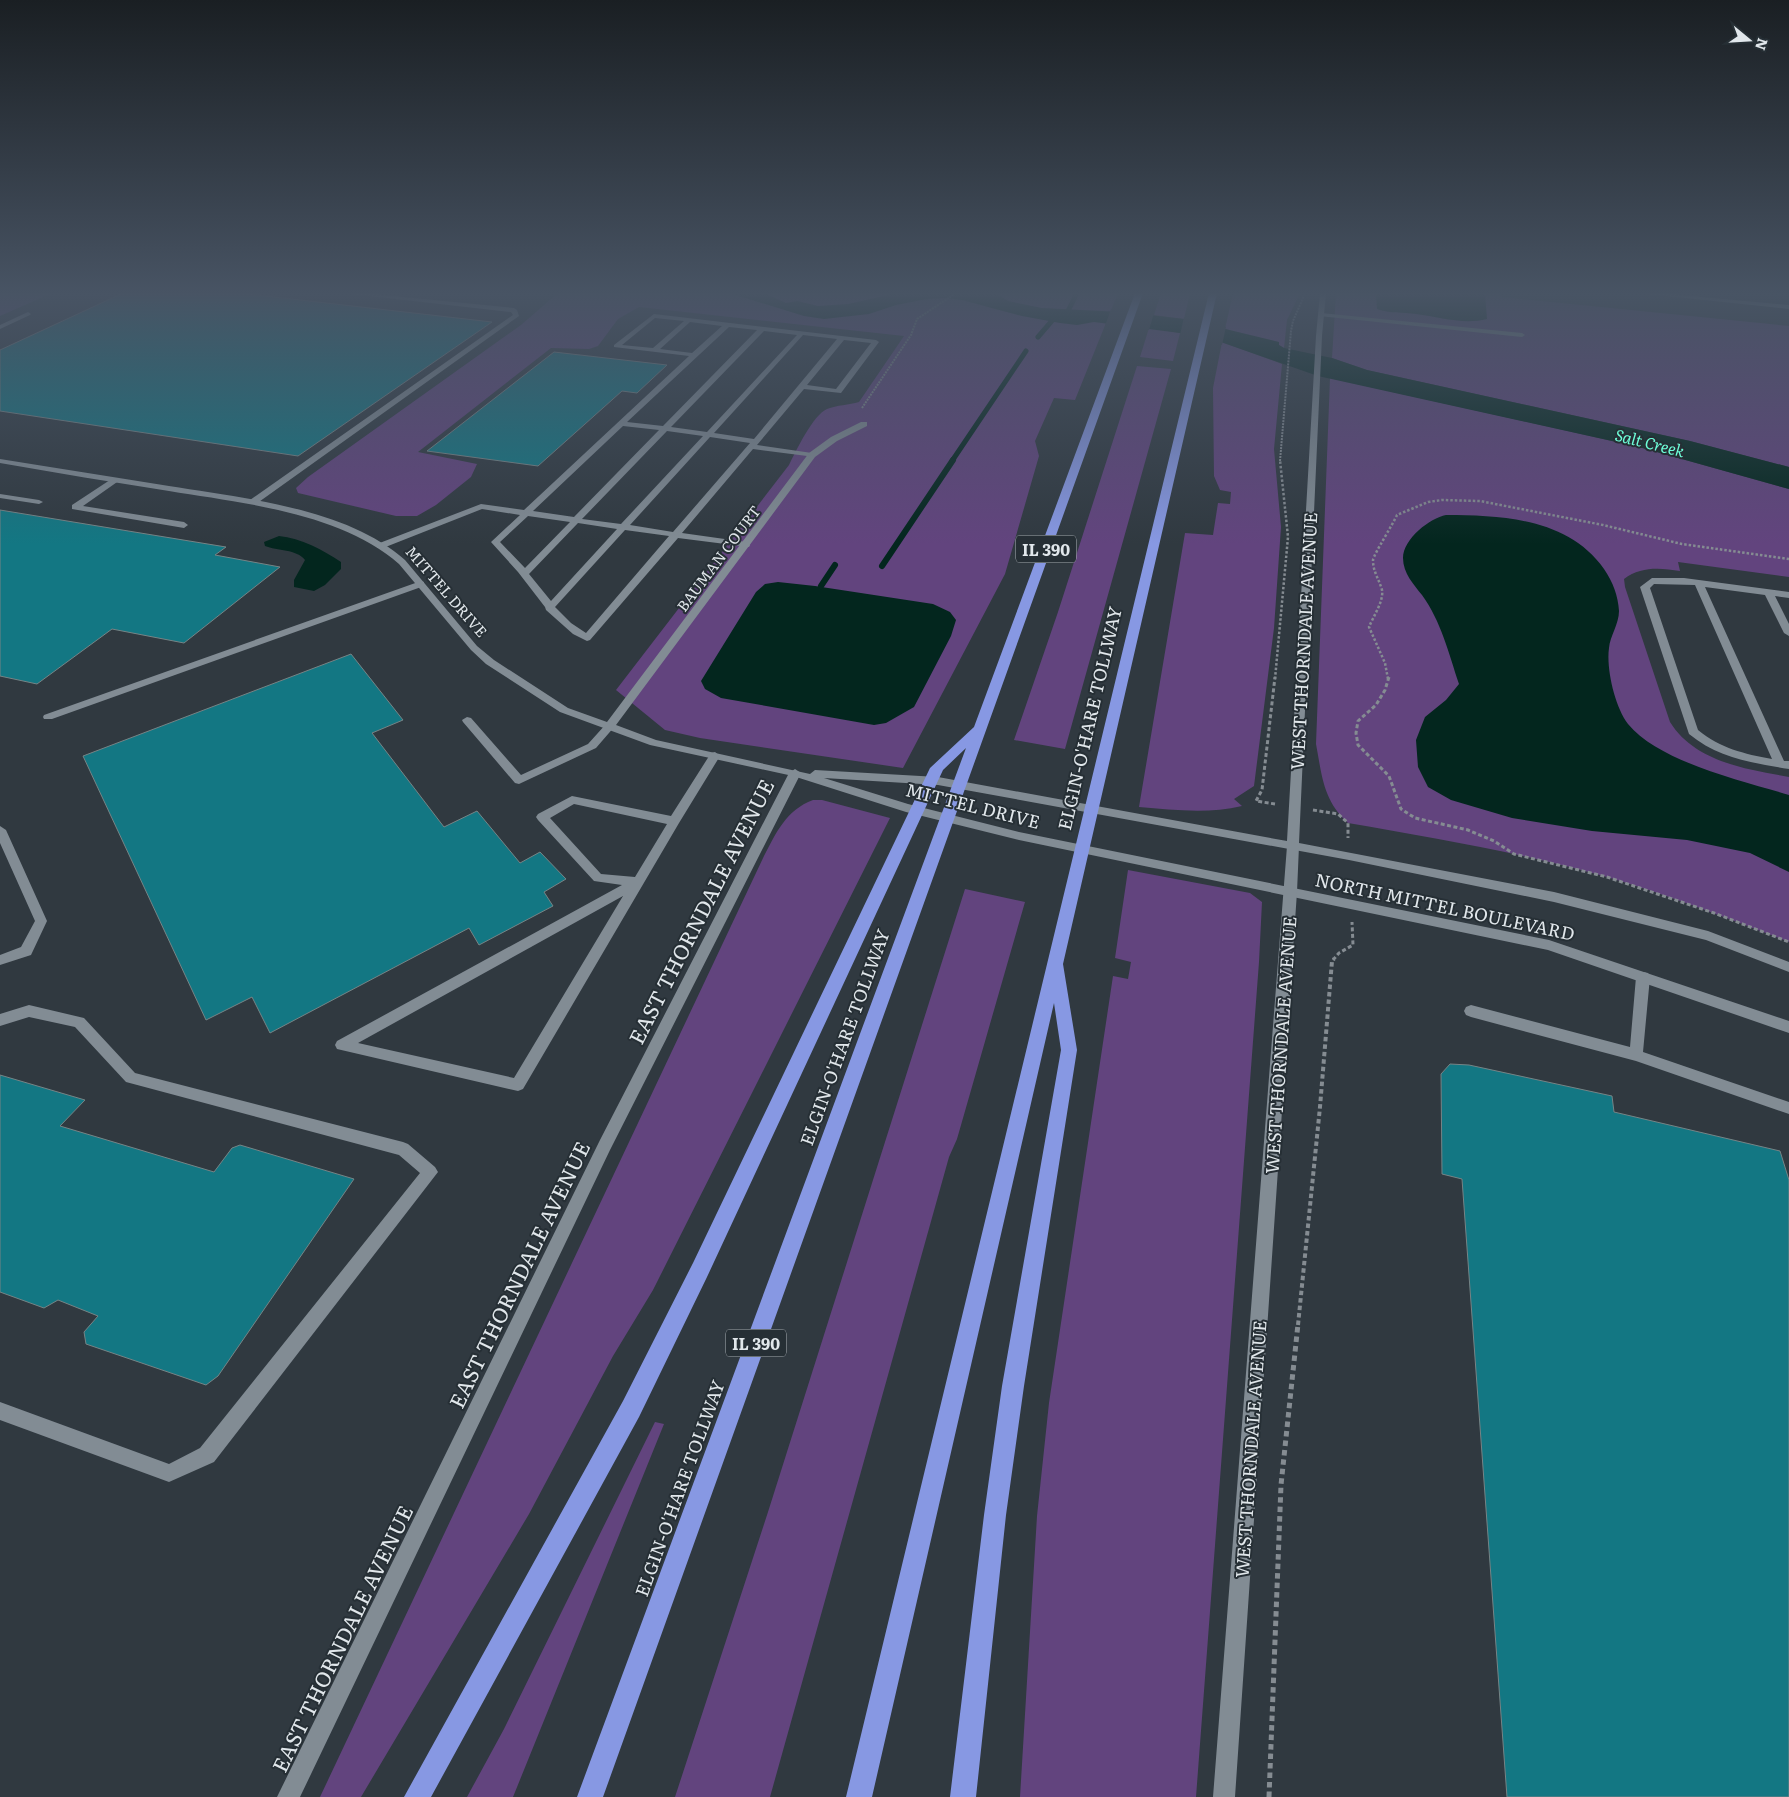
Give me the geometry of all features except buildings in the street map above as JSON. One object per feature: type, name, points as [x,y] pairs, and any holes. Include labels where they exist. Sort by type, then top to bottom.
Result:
[{"type":"highway","name":"ELGIN-O'HARE TOLLWAY","points":[[590,1797],[1109,377]]},
{"type":"highway","name":"ELGIN-O'HARE TOLLWAY","points":[[859,1797],[1192,377]]},
{"type":"highway","points":[[417,1797],[631,1409],[704,1261],[937,768],[981,727]]},
{"type":"highway","points":[[963,1797],[994,1524],[1013,1386],[1070,1050],[1056,958]]},
{"type":"street","points":[[253,502],[430,377]]},
{"type":"street","points":[[671,377],[495,542],[525,573],[549,608],[587,638],[673,535],[810,377]]},
{"type":"street","points":[[525,573],[716,377]]},
{"type":"street","points":[[549,608],[762,377]]},
{"type":"street","points":[[802,387],[838,391],[849,377]]},
{"type":"street","name":"WEST THORNDALE AVENUE","points":[[1224,1797],[1291,892],[1317,377]]},
{"type":"street","points":[[621,423],[709,434],[812,455]]},
{"type":"street","name":"BAUMAN COURT","points":[[468,720],[519,780],[592,746],[610,726],[812,455],[834,439],[864,424]]},
{"type":"street","name":"MITTEL DRIVE","points":[[0,461],[253,502],[343,526],[380,546],[402,562],[474,648],[490,662],[564,710],[654,743],[795,773],[906,808],[1019,836],[1291,892]]},
{"type":"street","points":[[116,480],[75,508],[184,525]]},
{"type":"street","points":[[0,496],[39,502]]},
{"type":"street","points":[[380,546],[481,506],[746,545]]},
{"type":"street","points":[[1784,764],[1716,750],[1700,738],[1690,726],[1645,587],[1652,581],[1660,579],[1789,595]]},
{"type":"street","points":[[1699,583],[1784,764]]},
{"type":"street","points":[[48,717],[421,584]]},
{"type":"street","points":[[1768,592],[1789,633]]},
{"type":"street","points":[[638,882],[342,1045],[518,1084],[715,756]]},
{"type":"street","name":"MITTEL DRIVE","points":[[795,773],[938,781],[1293,846]]},
{"type":"street","name":"EAST THORNDALE AVENUE","points":[[288,1797],[605,1145],[795,773]]},
{"type":"street","points":[[638,882],[598,878],[542,816],[572,800],[674,822]]},
{"type":"street","points":[[0,830],[41,921],[26,951],[0,960]]},
{"type":"street","name":"NORTH MITTEL BOULEVARD","points":[[1293,846],[1554,896],[1708,936],[1789,967]]},
{"type":"street","name":"NORTH MITTEL BOULEVARD","points":[[1291,892],[1539,943],[1789,1027]]},
{"type":"street","points":[[1636,1055],[1643,977]]},
{"type":"street","points":[[1471,1011],[1636,1055],[1789,1108]]},
{"type":"street","points":[[0,1020],[29,1012],[79,1022],[131,1078],[403,1149],[430,1172],[207,1455],[169,1473],[0,1411]]},
{"type":"path","points":[[862,408],[883,377]]},
{"type":"path","points":[[1256,801],[1262,790],[1281,631],[1288,536],[1280,452],[1287,377]]},
{"type":"path","points":[[1789,559],[1682,544],[1603,525],[1480,501],[1442,500],[1411,508],[1397,516],[1373,558],[1375,577],[1382,591],[1380,602],[1369,627],[1389,677],[1385,690],[1376,705],[1358,721],[1356,733],[1358,745],[1389,776],[1401,809],[1415,818],[1468,830],[1494,840],[1514,854],[1608,877],[1714,913],[1789,942]]},
{"type":"path","points":[[1338,814],[1348,823]]},
{"type":"path","points":[[1269,1797],[1281,1485],[1320,1107],[1332,961],[1339,953],[1353,945],[1352,933]]},
{"type":"shaded area","points":[[448,377],[514,377],[418,452],[477,464],[471,477],[436,505],[417,516],[396,516],[298,493],[296,488],[308,477]]},
{"type":"shaded area","points":[[876,377],[1084,377],[1075,400],[1054,398],[1035,441],[1039,456],[1005,574],[903,768],[700,738],[665,730],[616,690],[789,465],[805,434],[816,418],[827,409],[859,402]]},
{"type":"shaded area","points":[[1134,377],[1169,377],[1065,749],[1014,740],[1058,612]]},
{"type":"shaded area","points":[[1215,377],[1281,377],[1274,449],[1281,527],[1274,628],[1254,786],[1234,799],[1242,806],[1191,811],[1139,807],[1185,533],[1213,535],[1218,503],[1230,504],[1231,492],[1220,490],[1214,476],[1213,388]]},
{"type":"shaded area","points":[[1398,377],[1789,377],[1789,467],[1690,441]]},
{"type":"shaded area","points":[[1330,378],[1639,447],[1789,489],[1789,577],[1678,562],[1680,571],[1644,570],[1624,579],[1670,722],[1681,736],[1707,755],[1723,762],[1789,777],[1789,942],[1676,899],[1607,877],[1511,853],[1348,823],[1340,814],[1328,796],[1316,744]]},
{"type":"shaded area","points":[[813,800],[822,800],[890,818],[653,1290],[613,1356],[529,1514],[361,1797],[320,1797],[764,856],[789,816],[804,804]]},
{"type":"shaded area","points":[[1128,870],[1250,893],[1262,902],[1196,1797],[1020,1797],[1037,1516],[1049,1403],[1113,976],[1128,979],[1131,962],[1115,958]]},
{"type":"shaded area","points":[[965,889],[1025,902],[957,1139],[949,1157],[770,1797],[675,1797],[768,1512]]},
{"type":"shaded area","points":[[655,1422],[664,1424],[513,1797],[467,1797],[504,1729]]},
{"type":"water","name":"Salt Creek","points":[[1322,377],[1398,377],[1690,441],[1789,467],[1789,489],[1639,447]]},
{"type":"water","points":[[1446,515],[1490,516],[1533,523],[1573,539],[1590,552],[1610,579],[1618,600],[1619,616],[1610,643],[1608,657],[1612,688],[1623,717],[1642,737],[1680,759],[1726,776],[1789,795],[1789,872],[1750,853],[1687,840],[1592,831],[1512,818],[1451,800],[1428,787],[1418,767],[1416,740],[1425,717],[1446,700],[1459,684],[1439,627],[1429,605],[1407,574],[1403,558],[1407,544],[1418,530],[1433,520]]},
{"type":"water","points":[[279,536],[295,539],[319,549],[341,562],[341,569],[325,585],[314,591],[294,587],[294,580],[305,560],[292,552],[265,546],[264,542]]},
{"type":"water","points":[[778,582],[933,604],[950,612],[956,620],[951,636],[914,707],[886,723],[874,725],[721,698],[705,689],[701,681],[756,592],[765,584]]},
{"type":"waterway","points":[[952,461],[1009,377]]},
{"type":"waterway","points":[[882,566],[953,460]]},
{"type":"waterway","points":[[821,586],[835,565]]}]
